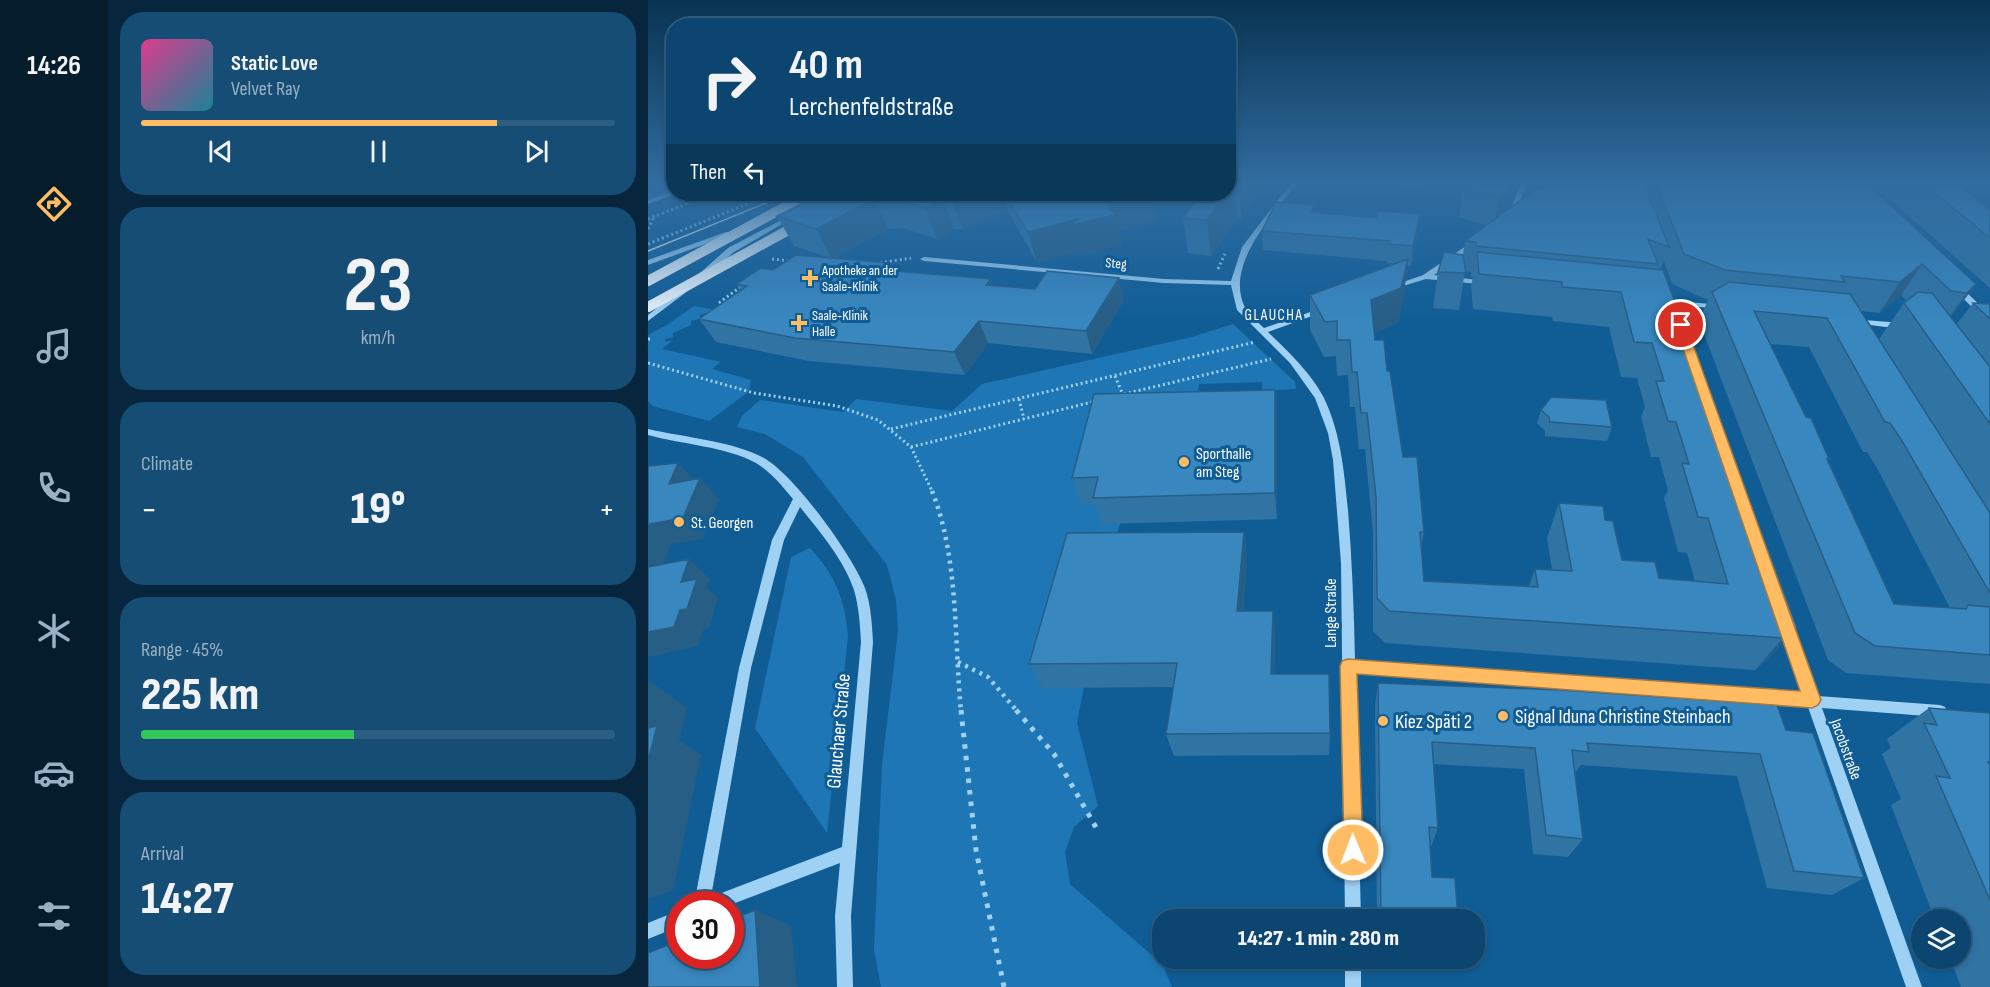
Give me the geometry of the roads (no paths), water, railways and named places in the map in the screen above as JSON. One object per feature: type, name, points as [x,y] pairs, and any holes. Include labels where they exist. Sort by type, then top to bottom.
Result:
[{"type":"main road","points":[[648,281],[744,229]]},
{"type":"main road","points":[[648,307],[795,229]]},
{"type":"street","points":[[648,263],[745,229]]},
{"type":"street","points":[[648,319],[731,250],[769,229]]},
{"type":"street","points":[[751,239],[784,237],[797,229]]},
{"type":"street","points":[[1234,283],[1246,247],[1259,229]]},
{"type":"street","points":[[1382,291],[1426,277],[1479,241]]},
{"type":"street","name":"Steg","points":[[924,259],[1149,280],[1234,283]]},
{"type":"street","points":[[1426,277],[1496,284]]},
{"type":"street","points":[[1948,279],[1990,318]]},
{"type":"street","name":"Lange Straße","points":[[1234,283],[1241,310],[1293,362],[1324,406],[1338,460],[1347,563],[1353,909]]},
{"type":"street","points":[[1650,300],[1729,308]]},
{"type":"street","points":[[1266,335],[1328,309]]},
{"type":"street","points":[[1841,320],[1910,327]]},
{"type":"street","points":[[1852,321],[1858,331]]},
{"type":"street","name":"Glauchaer Straße","points":[[648,432],[743,454],[761,461],[774,470],[798,498],[853,574],[866,610],[867,642],[843,916],[844,987]]},
{"type":"street","points":[[704,891],[746,668],[778,540],[798,498]]},
{"type":"street","name":"Jacobstraße","points":[[1781,611],[1914,987]]},
{"type":"street","points":[[1348,666],[1956,712]]},
{"type":"street","points":[[744,892],[848,852]]},
{"type":"street","points":[[648,931],[666,924]]},
{"type":"street","points":[[1353,969],[1353,987]]},
{"type":"tram line","points":[[648,251],[702,229]]},
{"type":"place","name":"Apotheke an der Saale-Klinik","points":[[810,278]]},
{"type":"place","name":"Saale-Klinik Halle","points":[[799,323]]},
{"type":"place","name":"Sporthalle am Steg","points":[[1184,462]]},
{"type":"place","name":"St. Georgen","points":[[679,522]]},
{"type":"place","name":"Signal Iduna Christine Steinbach","points":[[1503,716]]},
{"type":"place","name":"Kiez Späti 2","points":[[1383,721]]},
{"type":"district","name":"GLAUCHA","points":[[1274,315]]}]
